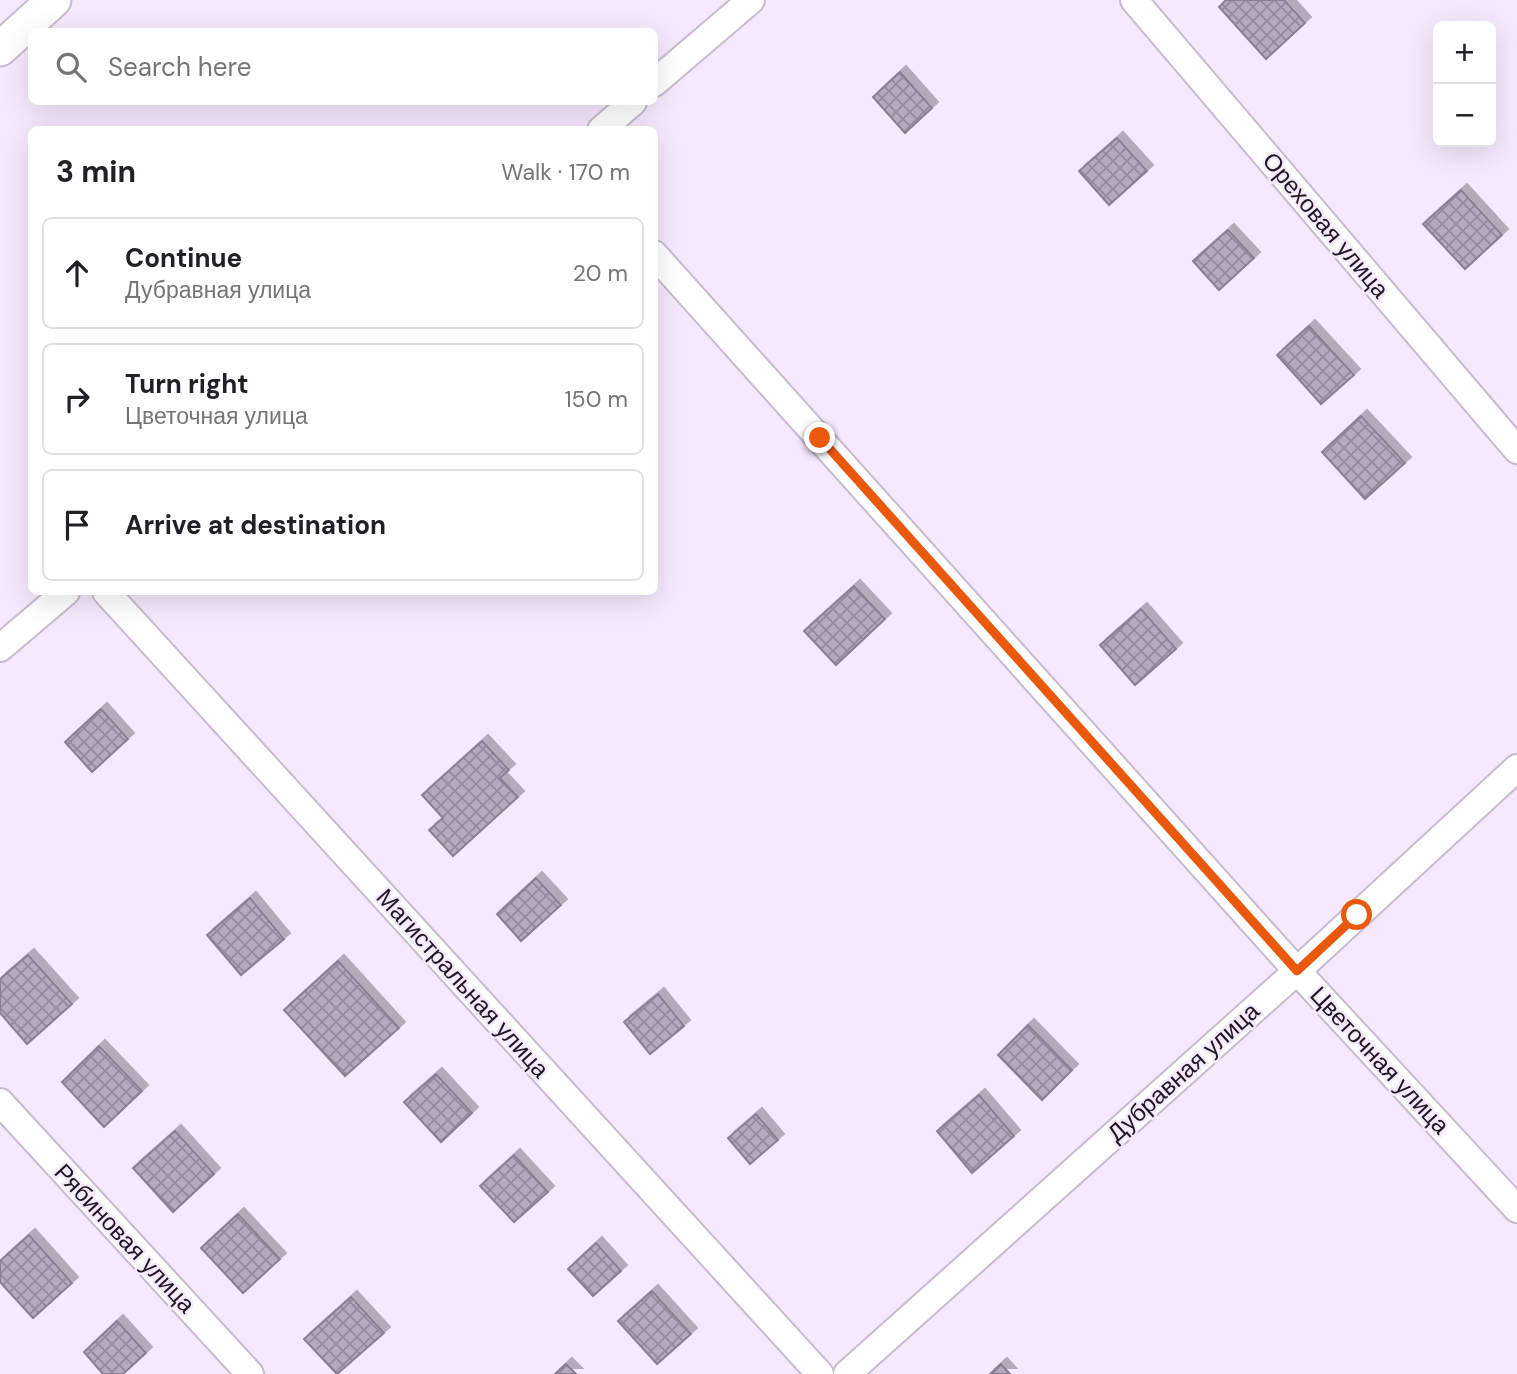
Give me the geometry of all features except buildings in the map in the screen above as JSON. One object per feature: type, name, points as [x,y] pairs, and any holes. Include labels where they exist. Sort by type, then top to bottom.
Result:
[{"type":"street","points":[[0,49],[54,0]]},
{"type":"street","points":[[658,80],[751,0]]},
{"type":"street","name":"Ореховая улица","points":[[1134,0],[1517,450]]},
{"type":"street","points":[[606,126],[630,105]]},
{"type":"street","name":"Цветочная улица","points":[[658,258],[1297,971],[1517,1209]]},
{"type":"street","points":[[0,648],[62,595]]},
{"type":"street","name":"Магистральная улица","points":[[109,595],[820,1374]]},
{"type":"street","name":"Дубравная улица","points":[[847,1374],[1297,971],[1517,768]]},
{"type":"street","name":"Рябиновая улица","points":[[0,1102],[250,1374]]},
{"type":"route","points":[[820,438],[1297,971],[1357,915]]}]
